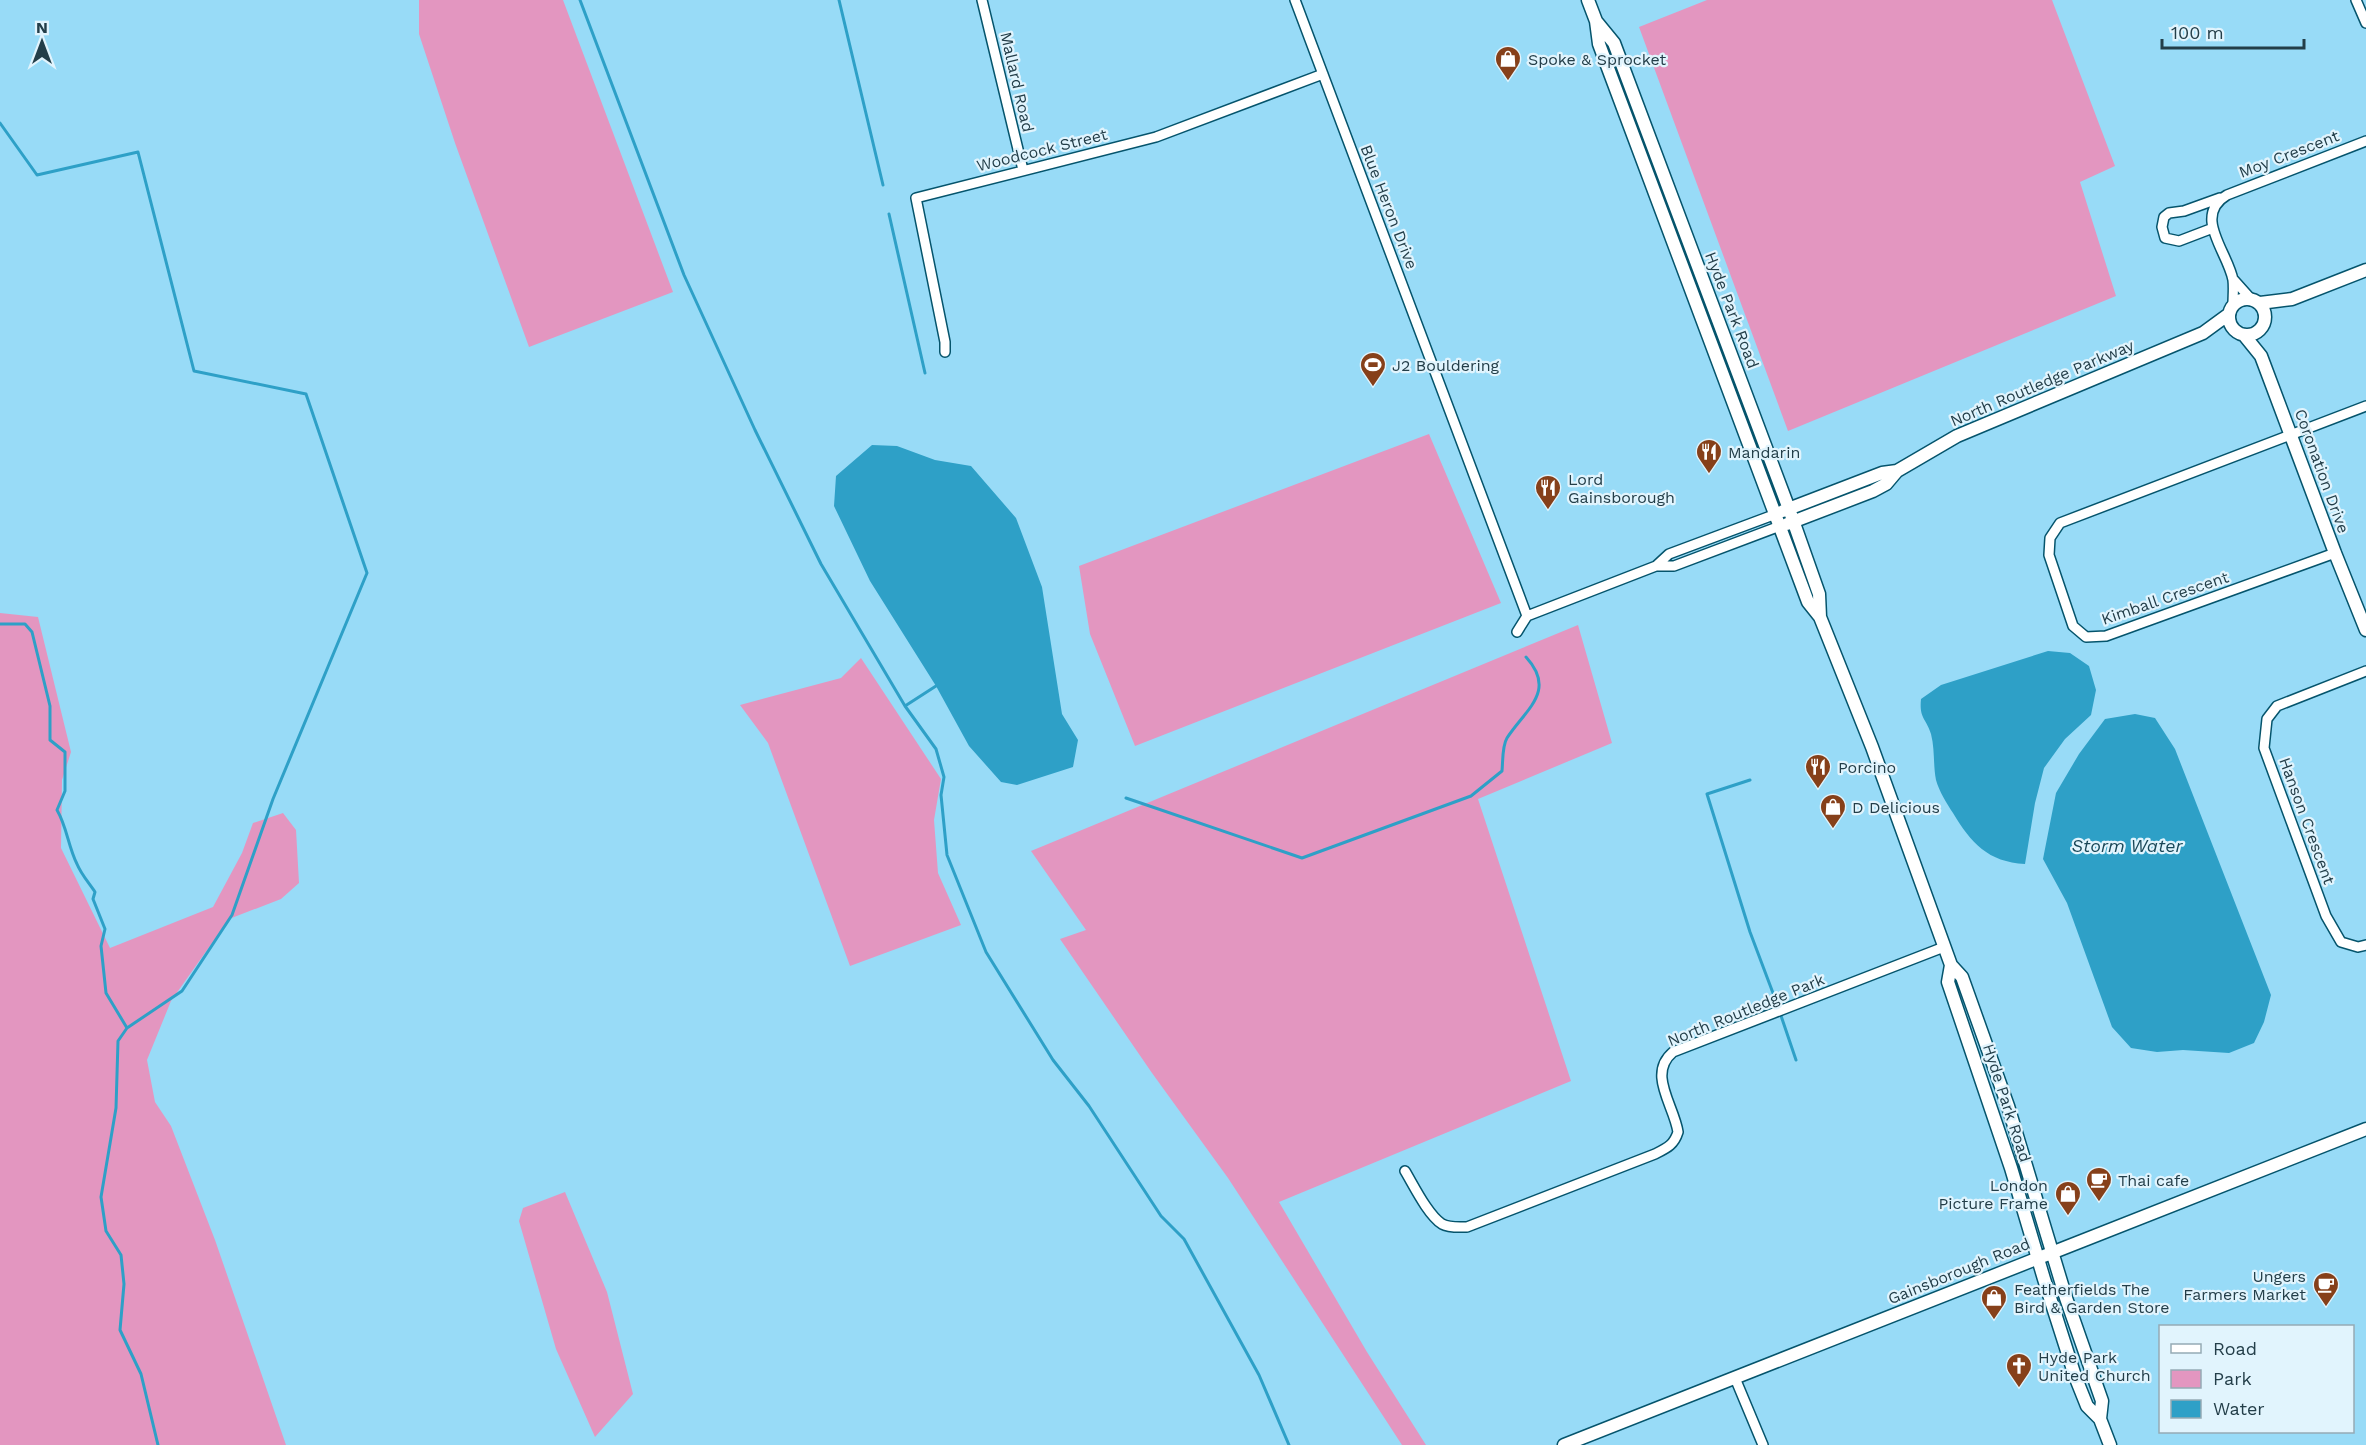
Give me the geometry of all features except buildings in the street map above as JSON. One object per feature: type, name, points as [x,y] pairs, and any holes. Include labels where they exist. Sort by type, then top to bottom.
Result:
[{"type":"main road","name":"Hyde Park Road","points":[[1587,0],[1596,21],[1599,44],[1808,602],[1820,617],[1872,747],[1951,965],[1962,977],[1984,1037],[2012,1117],[2052,1252],[2102,1401],[2100,1419]]},
{"type":"main road","name":"Hyde Park Road","points":[[1596,21],[1614,43],[1794,522],[1819,594],[1820,617]]},
{"type":"main road","points":[[2292,299],[2250,335],[2240,333],[2229,320],[2231,309],[2238,300],[2292,299],[2366,270]]},
{"type":"main road","points":[[2255,301],[2265,311],[2263,325]]},
{"type":"main road","name":"North Routledge Parkway","points":[[1780,526],[1873,491],[1886,484],[1897,471],[1957,436],[2203,333],[2231,309]]},
{"type":"main road","name":"Coronation Drive","points":[[2261,356],[2263,325]]},
{"type":"main road","name":"North Routledge Parkway","points":[[2203,333],[2240,333]]},
{"type":"main road","name":"Coronation Drive","points":[[2240,333],[2261,356],[2335,553],[2362,611],[2366,630]]},
{"type":"main road","name":"North Routledge Parkway","points":[[1776,514],[1882,473],[1897,471]]},
{"type":"main road","name":"Hyde Park Road","points":[[1951,965],[1948,982],[2011,1168],[2037,1258],[2087,1406],[2100,1419],[2110,1445]]},
{"type":"main road","name":"Gainsborough Road","points":[[1564,1445],[2366,1129]]},
{"type":"street","name":"Mallard Road","points":[[982,0],[1023,171]]},
{"type":"street","name":"Blue Heron Drive","points":[[1295,0],[1527,616]]},
{"type":"street","points":[[2356,0],[2365,23]]},
{"type":"street","name":"Woodcock Street","points":[[945,352],[945,342],[916,198],[1156,137],[1323,74]]},
{"type":"street","name":"Moy Crescent","points":[[2223,197],[2211,213],[2213,228],[2173,241],[2165,238],[2162,227],[2164,218],[2169,213],[2223,197],[2366,141]]},
{"type":"street","points":[[2213,228],[2233,279],[2255,301]]},
{"type":"street","points":[[2231,309],[2233,279]]},
{"type":"street","name":"Kimball Crescent","points":[[2335,553],[2106,636],[2086,637],[2073,626],[2049,555],[2050,538],[2060,523],[2366,406]]},
{"type":"street","points":[[1656,566],[1669,554],[1776,514]]},
{"type":"street","points":[[1517,632],[1527,616],[1656,566],[1674,566],[1780,526]]},
{"type":"street","name":"Hanson Crescent","points":[[2366,671],[2277,706],[2267,719],[2264,748],[2326,916],[2341,942],[2358,947],[2366,945]]},
{"type":"street","name":"North Routledge Park","points":[[1405,1172],[1434,1216],[1443,1224],[1467,1227],[1655,1154],[1671,1146],[1676,1141],[1678,1132],[1660,1073],[1666,1058],[1673,1052],[1944,947]]},
{"type":"street","points":[[1735,1378],[1763,1445]]},
{"type":"green space","points":[[419,0],[563,0],[673,292],[529,347],[455,143],[419,34]]},
{"type":"green space","points":[[1707,0],[2052,0],[2115,166],[2080,182],[2116,296],[1788,431],[1639,27]]},
{"type":"green space","points":[[1429,434],[1501,603],[1135,746],[1090,634],[1079,566]]},
{"type":"green space","points":[[0,613],[38,617],[71,752],[62,780],[61,848],[110,948],[213,907],[242,853],[253,823],[283,813],[296,830],[299,883],[281,899],[229,919],[171,1001],[147,1060],[155,1102],[171,1126],[215,1240],[286,1445],[0,1445]]},
{"type":"green space","points":[[1578,625],[1612,743],[1478,799],[1571,1081],[1279,1202],[1367,1352],[1426,1445],[1402,1445],[1228,1178],[1060,939],[1086,930],[1031,851]]},
{"type":"green space","points":[[861,658],[941,779],[934,820],[938,873],[961,925],[850,966],[768,743],[740,705],[841,678]]},
{"type":"green space","points":[[565,1192],[607,1292],[633,1394],[595,1437],[556,1349],[519,1221],[523,1208]]},
{"type":"water","points":[[872,445],[897,446],[935,460],[971,466],[1016,518],[1042,587],[1062,714],[1078,740],[1073,767],[1017,785],[1001,782],[969,746],[936,686],[870,581],[834,506],[836,476]]},
{"type":"water","name":"Storm Water","points":[[2048,651],[2070,653],[2089,666],[2096,690],[2091,715],[2065,739],[2044,768],[2035,803],[2025,864],[1991,855],[1974,842],[1960,824],[1943,797],[1936,780],[1932,740],[1922,715],[1921,699],[1941,685]]},
{"type":"water","name":"Storm Water","points":[[2135,714],[2155,718],[2175,749],[2271,995],[2264,1022],[2254,1043],[2229,1053],[2183,1050],[2157,1052],[2131,1048],[2112,1027],[2067,903],[2043,859],[2056,793],[2079,754],[2105,719]]},
{"type":"waterway","points":[[580,0],[684,275],[755,430],[821,564],[905,706],[936,749],[944,777],[941,795],[947,855],[986,952],[1053,1060],[1089,1106],[1161,1216],[1184,1239],[1259,1375],[1289,1445]]},
{"type":"waterway","points":[[839,0],[883,185]]},
{"type":"waterway","points":[[0,123],[37,175],[138,152],[194,371],[306,394],[367,573],[273,799],[232,915],[182,991],[127,1028],[118,1041],[116,1108],[101,1197],[106,1231],[121,1255],[124,1284],[120,1330],[141,1374],[158,1445]]},
{"type":"waterway","points":[[889,214],[925,373]]},
{"type":"waterway","points":[[0,624],[25,624],[32,632],[50,706],[50,740],[65,752],[65,791],[57,810],[79,868],[95,892],[93,899],[105,929],[101,946],[106,993],[127,1028]]},
{"type":"waterway","points":[[1126,798],[1302,858],[1471,796],[1502,771],[1505,741],[1530,709],[1539,690],[1539,680],[1535,669],[1526,657]]},
{"type":"waterway","points":[[905,706],[936,686]]},
{"type":"waterway","points":[[1750,780],[1707,794],[1750,932],[1796,1060]]},
{"type":"place","name":"Spoke & Sprocket","points":[[1508,82]]},
{"type":"place","name":"J2 Bouldering","points":[[1373,388]]},
{"type":"place","name":"Mandarin","points":[[1709,475]]},
{"type":"place","name":"Lord Gainsborough","points":[[1548,511]]},
{"type":"place","name":"Porcino","points":[[1818,790]]},
{"type":"place","name":"D Delicious","points":[[1833,830]]},
{"type":"place","name":"Thai cafe","points":[[2099,1203]]},
{"type":"place","name":"London Picture Frame","points":[[2068,1217]]},
{"type":"place","name":"Ungers Farmers Market","points":[[2326,1308]]},
{"type":"place","name":"Featherfields The Bird & Garden Store","points":[[1994,1321]]},
{"type":"place","name":"Hyde Park United Church","points":[[2019,1389]]}]
